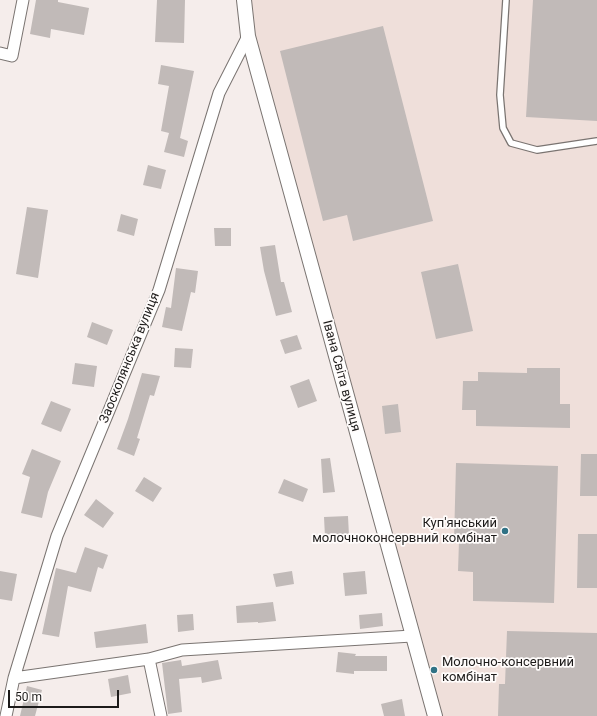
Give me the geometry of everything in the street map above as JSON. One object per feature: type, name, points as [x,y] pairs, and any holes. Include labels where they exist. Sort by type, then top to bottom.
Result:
[{"type":"street","points":[[0,53],[12,56],[23,0]]},
{"type":"street","points":[[244,0],[248,36]]},
{"type":"street","name":"Івана Світа вулиця","points":[[248,36],[435,716]]},
{"type":"street","name":"Заосколянська вулиця","points":[[6,716],[14,678],[56,536],[159,290],[219,93],[248,36]]},
{"type":"street","points":[[14,678],[149,659],[182,650],[412,636]]},
{"type":"street","points":[[149,659],[161,716]]},
{"type":"lane","points":[[506,0],[500,95],[502,128],[511,143],[537,150],[597,141]]},
{"type":"shaded area","name":"Куп'янський молочноконсервний комбінат","points":[[249,0],[597,0],[597,716],[442,716],[254,35]]},
{"type":"building","points":[[36,0],[58,0],[58,2],[89,8],[84,35],[51,29],[50,38],[30,34]]},
{"type":"building","points":[[157,0],[185,0],[184,43],[155,42]]},
{"type":"building","points":[[533,0],[597,0],[597,121],[526,117]]},
{"type":"building","points":[[383,26],[433,221],[353,241],[347,215],[323,221],[280,51]]},
{"type":"building","points":[[161,65],[194,71],[180,138],[188,141],[184,157],[164,152],[169,133],[161,131],[169,86],[158,84]]},
{"type":"building","points":[[148,165],[166,170],[161,189],[143,185]]},
{"type":"building","points":[[27,207],[48,210],[38,278],[16,274]]},
{"type":"building","points":[[121,214],[138,219],[134,236],[117,231]]},
{"type":"building","points":[[214,228],[231,228],[231,246],[215,246]]},
{"type":"building","points":[[275,245],[281,282],[284,282],[292,312],[276,316],[264,271],[260,247]]},
{"type":"building","points":[[458,264],[473,331],[436,339],[421,272]]},
{"type":"building","points":[[176,268],[198,271],[195,293],[191,292],[182,331],[162,327],[166,307],[171,308]]},
{"type":"building","points":[[92,322],[113,330],[107,345],[87,337]]},
{"type":"building","points":[[297,335],[302,349],[285,354],[280,340]]},
{"type":"building","points":[[175,348],[193,349],[191,368],[174,367]]},
{"type":"building","points":[[75,363],[97,366],[94,387],[72,384]]},
{"type":"building","points":[[527,368],[560,368],[560,404],[570,404],[570,428],[476,426],[476,410],[462,410],[463,381],[478,381],[478,372],[527,373]]},
{"type":"building","points":[[142,373],[160,376],[154,396],[150,395],[137,438],[140,439],[134,456],[117,449]]},
{"type":"building","points":[[309,379],[317,401],[298,408],[290,386]]},
{"type":"building","points":[[51,401],[71,409],[61,432],[41,424]]},
{"type":"building","points":[[398,404],[401,432],[385,434],[382,406]]},
{"type":"building","points":[[32,449],[61,461],[48,492],[42,518],[21,513],[30,477],[22,474]]},
{"type":"building","points":[[581,454],[597,454],[597,496],[580,496]]},
{"type":"building","points":[[330,458],[335,492],[323,493],[321,459]]},
{"type":"building","points":[[456,463],[558,466],[554,603],[473,601],[473,572],[458,571],[459,541],[454,541]]},
{"type":"building","points":[[144,477],[162,488],[153,502],[135,491]]},
{"type":"building","points":[[284,479],[308,489],[303,502],[278,493]]},
{"type":"building","points":[[96,499],[114,513],[103,528],[84,515]]},
{"type":"building","points":[[348,516],[349,536],[325,537],[324,517]]},
{"type":"building","points":[[578,534],[597,534],[597,588],[577,588]]},
{"type":"building","points":[[85,547],[108,555],[103,569],[98,567],[91,592],[68,586],[59,637],[42,634],[56,568],[76,573]]},
{"type":"building","points":[[0,571],[17,574],[12,601],[0,599]]},
{"type":"building","points":[[292,571],[294,584],[276,587],[273,574]]},
{"type":"building","points":[[365,571],[367,594],[345,596],[343,573]]},
{"type":"building","points":[[273,602],[276,621],[237,623],[236,606]]},
{"type":"building","points":[[382,613],[383,626],[360,629],[359,615]]},
{"type":"building","points":[[193,614],[194,630],[178,632],[177,615]]},
{"type":"building","points":[[146,624],[148,643],[96,648],[94,632]]},
{"type":"building","points":[[507,631],[597,633],[597,716],[498,716],[499,684],[505,684]]},
{"type":"building","points":[[338,652],[356,654],[355,656],[387,656],[387,671],[354,671],[354,674],[336,672]]},
{"type":"building","points":[[181,660],[182,666],[218,660],[222,679],[202,683],[201,677],[179,679],[182,712],[168,714],[162,663]]},
{"type":"building","points":[[128,675],[131,693],[111,697],[108,679]]},
{"type":"building","points":[[27,686],[42,690],[35,716],[20,716]]},
{"type":"building","points":[[402,699],[405,716],[384,716],[381,704]]},
{"type":"place","name":"Куп'янський молочноконсервний комбінат","points":[[505,531]]},
{"type":"place","name":"Молочно-консервний комбінат","points":[[434,670]]}]
